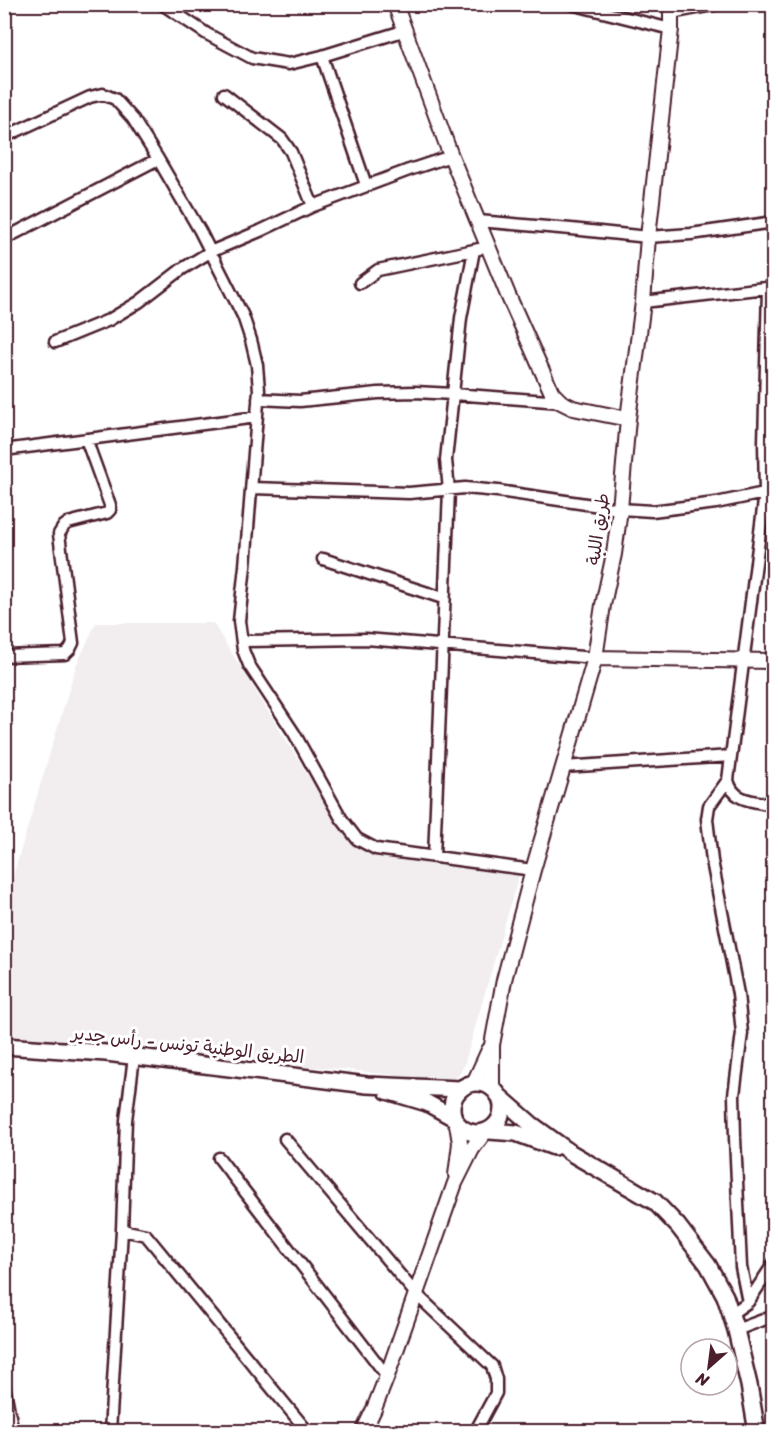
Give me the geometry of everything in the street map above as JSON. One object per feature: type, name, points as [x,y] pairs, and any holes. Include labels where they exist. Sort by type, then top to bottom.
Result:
[{"type":"main road","name":"الطريق الوطنية تونس - رأس جدير","points":[[4,1046],[106,1053],[367,1085],[467,1086]]},
{"type":"main road","points":[[571,1153],[516,1133],[477,1134],[469,1132],[456,1121],[452,1106],[454,1100],[467,1086],[481,1083],[496,1092],[531,1124],[571,1153],[655,1202],[678,1226],[708,1265],[725,1296],[736,1329],[757,1431]]},
{"type":"main road","name":"الطريق الوطنية تونس - رأس جدير","points":[[367,1085],[427,1103],[456,1121]]},
{"type":"main road","points":[[487,1132],[496,1126],[503,1112],[502,1103],[496,1092]]},
{"type":"street","points":[[162,4],[207,34],[252,58],[289,64],[403,31]]},
{"type":"street","points":[[395,4],[450,156],[478,221],[481,249],[461,318],[446,460],[449,490],[434,857]]},
{"type":"street","points":[[571,4],[671,29]]},
{"type":"street","points":[[671,9],[719,4]]},
{"type":"street","name":"طريق اللبة","points":[[496,1092],[492,1045],[504,980],[533,870],[595,658],[614,554],[643,302],[671,29],[671,9]]},
{"type":"street","points":[[322,56],[366,185]]},
{"type":"street","points":[[4,137],[90,97],[104,94],[115,99],[133,119],[159,159],[243,316],[257,365],[259,390],[239,621],[242,640],[249,664],[294,733],[341,818],[357,839],[376,849],[533,870]]},
{"type":"street","points":[[224,94],[282,139],[291,152],[313,206]]},
{"type":"street","points":[[55,342],[109,320],[139,302],[182,269],[210,252],[313,206],[450,156]]},
{"type":"street","points":[[4,239],[159,159]]},
{"type":"street","points":[[478,221],[648,237],[691,234],[774,222]]},
{"type":"street","points":[[360,283],[378,270],[481,249]]},
{"type":"street","points":[[481,249],[508,295],[552,393],[561,402],[573,408],[628,418]]},
{"type":"street","points":[[643,302],[771,287],[770,385],[764,443],[769,492],[728,780],[737,796],[774,805]]},
{"type":"street","points":[[258,399],[300,401],[378,393],[415,392],[561,402]]},
{"type":"street","points":[[4,450],[257,417]]},
{"type":"street","points":[[4,656],[65,654],[73,643],[58,534],[68,523],[107,513],[110,510],[86,439]]},
{"type":"street","points":[[252,488],[409,493],[465,488],[652,512],[716,503],[769,492]]},
{"type":"street","points":[[323,559],[443,598]]},
{"type":"street","points":[[242,640],[366,639],[595,658],[774,661]]},
{"type":"street","points":[[563,767],[730,756]]},
{"type":"street","points":[[728,780],[709,806],[707,819],[712,861],[738,994],[742,1034],[734,1095],[741,1267],[748,1302]]},
{"type":"street","name":"طريق اللبة","points":[[467,1086],[492,1045]]},
{"type":"street","points":[[110,1431],[126,1120],[134,1057]]},
{"type":"street","points":[[455,1183],[460,1143],[456,1121]]},
{"type":"street","points":[[363,1431],[387,1376],[455,1183],[472,1149],[487,1132]]},
{"type":"street","points":[[285,1139],[416,1294],[492,1366],[496,1379],[496,1393],[476,1431]]},
{"type":"street","points":[[219,1158],[387,1376]]},
{"type":"street","points":[[122,1230],[146,1235],[308,1431]]},
{"type":"street","points":[[731,1314],[748,1302],[774,1263]]},
{"type":"street","points":[[736,1329],[774,1316]]},
{"type":"street","points":[[4,1385],[13,1431]]},
{"type":"shaded area","points":[[96,623],[213,623],[341,828],[353,841],[421,859],[519,875],[464,1066],[452,1082],[340,1069],[5,1046],[4,906],[76,666]]}]
